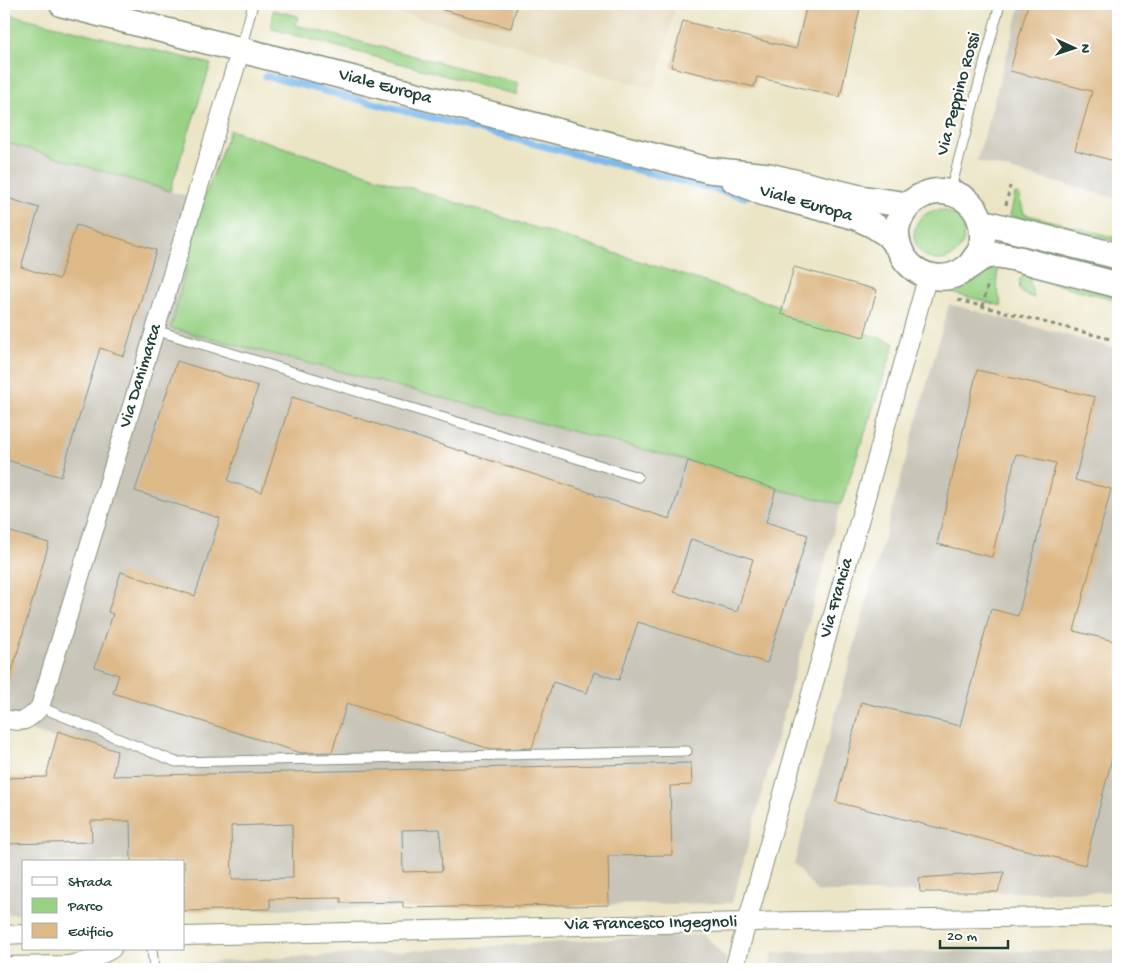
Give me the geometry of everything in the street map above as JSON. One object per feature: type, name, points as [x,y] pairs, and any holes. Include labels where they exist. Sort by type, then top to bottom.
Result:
[{"type":"street","name":"Viale Europa","points":[[62,4],[708,170],[764,193],[856,218],[873,225],[887,234],[898,247],[905,260],[916,270],[928,275]]},
{"type":"street","name":"Via Danimarca","points":[[40,706],[241,49]]},
{"type":"street","name":"Viale Europa","points":[[708,170],[769,176],[860,198],[908,205]]},
{"type":"street","points":[[898,247],[896,232],[898,221],[908,205],[920,196],[935,191],[950,192],[963,198],[974,208],[981,222],[982,243],[980,251],[971,264]]},
{"type":"street","points":[[981,222],[1118,256]]},
{"type":"street","points":[[928,275],[934,277],[959,273],[982,258],[993,255],[1015,258],[1118,285]]},
{"type":"street","name":"Via Francia","points":[[734,969],[928,275]]},
{"type":"street","points":[[4,719],[18,722],[31,717],[40,706]]},
{"type":"street","name":"Via Francesco Ingegnoli","points":[[185,936],[747,922],[1118,916]]},
{"type":"street","points":[[4,935],[22,934]]},
{"type":"street","points":[[4,966],[78,966],[110,950]]},
{"type":"lane","name":"Via Danimarca","points":[[241,49],[254,4]]},
{"type":"lane","name":"Via Peppino Rossi","points":[[950,192],[1000,4]]},
{"type":"lane","points":[[156,330],[638,477]]},
{"type":"lane","points":[[40,706],[176,762],[687,751]]},
{"type":"lane","points":[[152,950],[154,969]]},
{"type":"path","points":[[958,300],[1118,340]]},
{"type":"shaded area","points":[[369,4],[676,4],[655,89],[596,73],[546,54]]},
{"type":"shaded area","points":[[1021,4],[1118,4],[1118,199],[977,161]]},
{"type":"shaded area","points":[[4,142],[203,201],[171,328],[688,461],[776,489],[841,504],[732,903],[185,911],[185,860],[22,860],[22,914],[4,914],[4,778],[46,777],[56,739],[4,723]]},
{"type":"shaded area","points":[[949,304],[1118,349],[1118,892],[817,892],[794,864]]},
{"type":"shaded area","points":[[703,934],[726,958],[723,969],[87,969]]},
{"type":"shaded area","points":[[1118,950],[1118,969],[768,969],[773,953]]},
{"type":"green space","points":[[273,10],[298,16],[296,25],[518,83],[517,95],[272,29]]},
{"type":"green space","points":[[4,13],[211,64],[170,191],[4,142]]},
{"type":"green space","points":[[230,130],[895,343],[841,504],[776,489],[688,461],[171,328],[203,201]]},
{"type":"green space","points":[[1015,194],[1019,195],[1024,214],[1118,238],[1118,242],[1010,216]]},
{"type":"green space","points":[[939,210],[949,212],[957,217],[962,225],[964,235],[962,245],[957,253],[949,258],[939,260],[929,258],[921,253],[916,245],[914,235],[916,225],[921,217],[929,212]]},
{"type":"green space","points":[[1006,238],[1118,267],[1118,274],[1003,249]]},
{"type":"green space","points":[[1000,265],[997,286],[1002,306],[941,290],[978,267]]},
{"type":"green space","points":[[1028,273],[1118,296],[1118,300],[1029,278],[1034,298],[1020,290],[1020,279]]},
{"type":"building","points":[[444,4],[517,4],[511,28],[443,10]]},
{"type":"building","points":[[807,4],[861,4],[840,97],[757,77],[754,87],[671,67],[683,21],[796,49]]},
{"type":"building","points":[[1028,4],[1118,4],[1118,162],[1075,150],[1092,91],[1010,71]]},
{"type":"building","points":[[4,197],[39,208],[21,267],[59,279],[76,225],[156,250],[124,356],[100,348],[61,477],[4,459]]},
{"type":"building","points":[[794,267],[877,290],[864,337],[781,314]]},
{"type":"building","points":[[177,361],[258,386],[228,481],[262,492],[292,397],[670,519],[688,461],[776,489],[766,522],[808,535],[767,663],[638,622],[619,680],[594,672],[587,693],[553,682],[532,748],[490,749],[347,703],[332,752],[301,753],[113,693],[119,675],[95,667],[113,614],[108,612],[121,572],[195,596],[220,518],[135,491]],"holes":[[[691,539],[753,559],[737,612],[674,592]]]},
{"type":"building","points":[[977,370],[1095,397],[1075,480],[1111,489],[1074,631],[1118,642],[1118,734],[1085,865],[836,802],[861,702],[960,726],[991,609],[1018,616],[1056,463],[1016,454],[992,557],[937,544]]},
{"type":"building","points":[[4,530],[49,543],[9,682],[4,681]]},
{"type":"building","points":[[58,731],[117,751],[113,776],[691,763],[692,785],[670,786],[672,855],[608,856],[609,905],[403,908],[403,902],[341,903],[341,898],[270,899],[270,909],[185,911],[185,860],[131,860],[130,821],[91,821],[92,842],[4,844],[4,778],[46,777]],"holes":[[[292,824],[293,878],[232,879],[231,826]],[[440,829],[442,871],[403,872],[402,830]]]},
{"type":"building","points":[[1004,872],[998,892],[920,892],[919,878]]},
{"type":"waterway","points":[[266,76],[745,197]]}]
